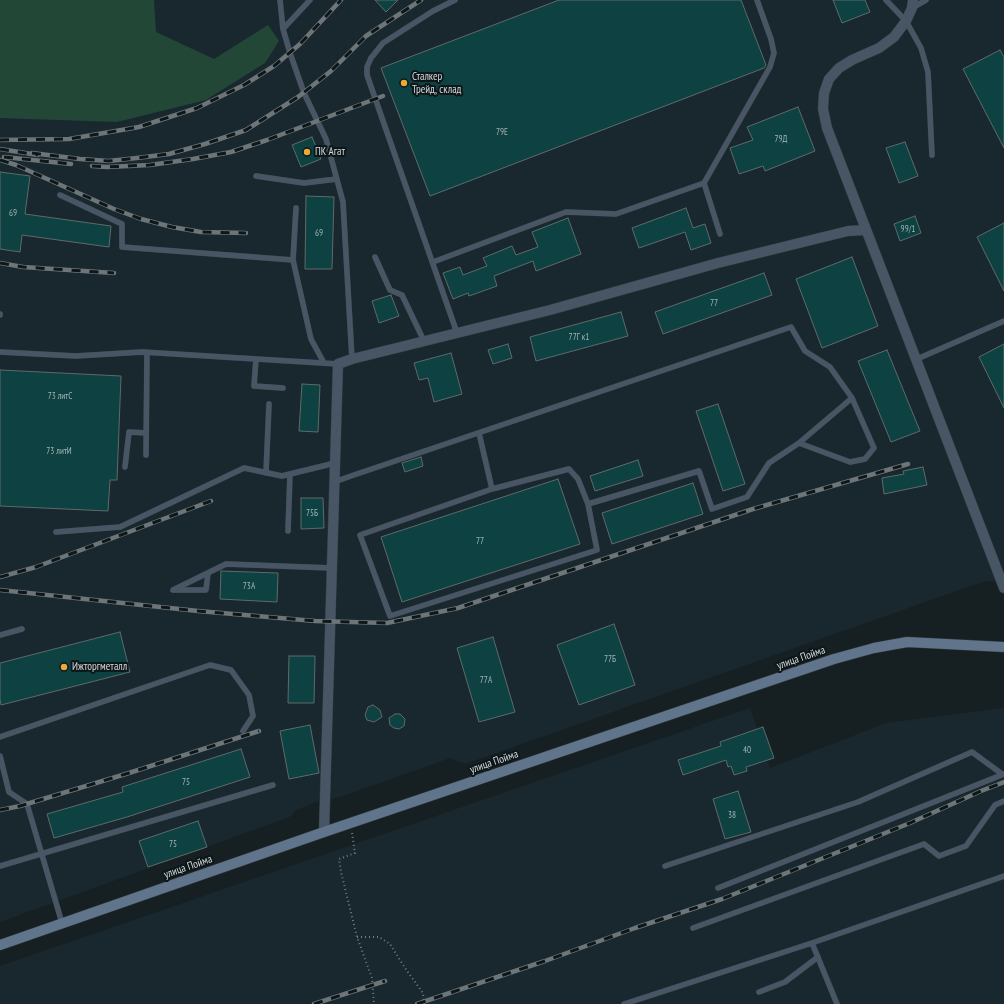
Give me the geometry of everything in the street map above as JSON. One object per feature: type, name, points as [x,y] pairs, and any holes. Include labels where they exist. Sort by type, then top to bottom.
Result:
[{"type":"main road","name":"улица Пойма","points":[[0,945],[324,832],[826,662],[874,648],[907,642],[1004,647]]},
{"type":"street","points":[[912,4],[906,21],[894,37],[879,48],[852,60],[839,68],[829,79],[824,93],[823,109],[827,128],[1004,588]]},
{"type":"street","points":[[324,832],[338,364],[352,359],[550,310],[741,258],[848,231],[866,230]]},
{"type":"lane","points":[[280,0],[283,29],[290,53],[304,93],[326,140],[343,202],[352,359]]},
{"type":"lane","points":[[283,29],[310,0]]},
{"type":"lane","points":[[455,0],[433,11],[384,43],[371,58],[367,67],[367,74],[457,333]]},
{"type":"lane","points":[[433,262],[566,212],[616,214],[704,183],[770,67],[774,52],[772,38],[757,0]]},
{"type":"lane","points":[[886,0],[906,21],[921,48],[928,72],[932,155]]},
{"type":"lane","points":[[912,4],[926,0]]},
{"type":"lane","points":[[256,176],[304,183],[337,179]]},
{"type":"lane","points":[[704,183],[720,234]]},
{"type":"lane","points":[[60,195],[122,224],[122,247],[293,260]]},
{"type":"lane","points":[[296,208],[293,260],[311,339],[324,363]]},
{"type":"lane","points":[[375,257],[390,290],[402,295],[424,341]]},
{"type":"lane","points":[[917,359],[1004,321]]},
{"type":"lane","points":[[334,482],[791,326],[805,352],[830,367],[852,398],[874,448],[865,459],[850,462],[800,443]]},
{"type":"lane","points":[[0,352],[76,356],[147,352],[338,364]]},
{"type":"lane","points":[[146,455],[147,352]]},
{"type":"lane","points":[[256,359],[254,386],[283,388]]},
{"type":"lane","points":[[588,504],[699,471],[712,508],[747,497],[769,463],[800,443],[852,398]]},
{"type":"lane","points":[[266,473],[270,404]]},
{"type":"lane","points":[[125,467],[129,432],[146,433]]},
{"type":"lane","points":[[479,433],[492,489]]},
{"type":"lane","points":[[56,532],[120,527],[244,468],[282,476],[335,463]]},
{"type":"lane","points":[[569,469],[578,479],[588,504],[597,550],[390,616],[360,535],[492,489],[569,469]]},
{"type":"lane","points":[[288,531],[290,474]]},
{"type":"lane","points":[[208,574],[206,590],[173,590],[226,564],[332,568]]},
{"type":"lane","points":[[0,635],[22,629]]},
{"type":"lane","points":[[0,737],[210,665],[231,670],[249,695],[253,716],[243,731]]},
{"type":"lane","points":[[665,866],[858,802],[972,752],[1003,774]]},
{"type":"lane","points":[[0,756],[8,792],[27,804],[62,923]]},
{"type":"lane","points":[[718,888],[1003,774]]},
{"type":"lane","points":[[0,866],[273,785]]},
{"type":"lane","points":[[693,928],[924,844],[939,856],[966,846],[995,805],[1004,801]]},
{"type":"lane","points":[[624,1004],[812,943],[1004,876]]},
{"type":"lane","points":[[812,943],[837,1004]]},
{"type":"lane","points":[[759,992],[785,982],[818,957]]},
{"type":"path","points":[[350,824],[355,852],[339,859],[357,937],[372,978],[374,1004]]},
{"type":"path","points":[[357,937],[379,936],[390,944],[404,968],[423,993],[424,1004]]},
{"type":"shaded area","points":[[0,0],[1004,0],[1004,582],[985,581],[465,764],[450,758],[340,797],[314,803],[296,810],[292,816],[0,922]]},
{"type":"shaded area","points":[[750,708],[770,768],[886,723],[1004,708],[1004,1004],[0,1004],[0,966]]},
{"type":"green space","points":[[0,0],[154,0],[156,32],[214,59],[268,25],[279,41],[265,63],[206,100],[117,122],[0,118]]},
{"type":"building","points":[[375,0],[398,0],[386,12]]},
{"type":"building","points":[[559,0],[741,0],[766,65],[764,68],[430,196],[381,68]]},
{"type":"building","points":[[833,0],[865,0],[870,12],[842,23]]},
{"type":"building","points":[[1000,50],[1004,57],[1004,148],[963,69]]},
{"type":"building","points":[[798,107],[815,151],[765,171],[763,166],[739,174],[730,148],[753,140],[747,127]]},
{"type":"building","points":[[312,137],[321,159],[301,167],[292,145]]},
{"type":"building","points":[[905,142],[918,176],[899,183],[886,148]]},
{"type":"building","points":[[0,172],[30,176],[25,214],[111,226],[109,247],[22,235],[20,252],[0,249]]},
{"type":"building","points":[[306,196],[334,197],[332,269],[305,269]]},
{"type":"building","points":[[686,208],[693,228],[705,224],[711,243],[691,250],[685,232],[639,248],[632,228]]},
{"type":"building","points":[[915,216],[921,233],[900,241],[894,224]]},
{"type":"building","points":[[568,218],[581,254],[536,271],[533,261],[494,276],[497,286],[469,296],[468,293],[453,299],[443,273],[460,267],[463,275],[487,266],[483,258],[512,246],[516,255],[538,247],[532,232]]},
{"type":"building","points":[[1004,223],[1004,291],[977,237]]},
{"type":"building","points":[[852,257],[878,326],[822,348],[796,279]]},
{"type":"building","points":[[764,273],[772,295],[663,334],[655,312]]},
{"type":"building","points":[[391,295],[399,316],[379,323],[372,301]]},
{"type":"building","points":[[621,312],[628,336],[536,361],[530,337]]},
{"type":"building","points":[[508,344],[512,358],[493,364],[488,350]]},
{"type":"building","points":[[1004,344],[1004,408],[979,357]]},
{"type":"building","points":[[887,350],[920,431],[891,442],[858,361]]},
{"type":"building","points":[[451,353],[462,394],[434,402],[428,378],[419,380],[414,363]]},
{"type":"building","points":[[0,370],[121,376],[117,480],[110,480],[108,511],[0,506]]},
{"type":"building","points":[[302,384],[320,385],[318,432],[299,431]]},
{"type":"building","points":[[718,404],[745,484],[723,491],[696,411]]},
{"type":"building","points":[[421,457],[423,466],[405,472],[402,463]]},
{"type":"building","points":[[638,460],[643,476],[595,491],[590,476]]},
{"type":"building","points":[[923,467],[927,485],[884,494],[882,478],[904,474],[903,471]]},
{"type":"building","points":[[558,479],[580,544],[402,602],[381,537]]},
{"type":"building","points":[[693,483],[703,514],[612,544],[602,513]]},
{"type":"building","points":[[301,498],[323,498],[324,528],[301,529]]},
{"type":"building","points":[[221,571],[278,573],[277,602],[220,599]]},
{"type":"building","points":[[614,624],[635,685],[579,705],[557,645]]},
{"type":"building","name":"Ижторгметалл","points":[[120,632],[130,672],[1,705],[0,663]]},
{"type":"building","points":[[493,637],[515,712],[479,722],[457,648]]},
{"type":"building","points":[[289,656],[315,656],[314,703],[288,703]]},
{"type":"building","points":[[373,705],[380,710],[382,717],[374,722],[367,720],[365,715],[368,707]]},
{"type":"building","points":[[395,714],[400,714],[405,719],[404,726],[399,729],[390,725],[389,718]]},
{"type":"building","points":[[310,725],[319,773],[289,779],[280,731]]},
{"type":"building","points":[[763,727],[774,758],[746,767],[747,771],[734,775],[731,766],[728,767],[726,760],[683,775],[678,760],[721,746],[720,742]]},
{"type":"building","points":[[241,749],[250,777],[127,817],[54,838],[47,814],[123,792],[122,787]]},
{"type":"building","points":[[738,791],[751,832],[725,839],[713,799]]},
{"type":"building","points":[[198,821],[207,847],[148,867],[139,841]]},
{"type":"railway","points":[[0,140],[69,139],[139,127],[197,108],[244,85],[274,66],[300,44],[341,0]]},
{"type":"railway","points":[[32,153],[109,161],[137,158],[169,154],[246,130],[298,97],[331,71],[366,36],[421,0]]},
{"type":"railway","points":[[92,166],[107,167],[150,165],[231,152],[383,96]]},
{"type":"railway","points":[[0,149],[38,155]]},
{"type":"railway","points":[[4,157],[71,164]]},
{"type":"railway","points":[[0,160],[16,165],[114,209],[141,219],[172,227],[201,232],[246,233]]},
{"type":"railway","points":[[0,263],[23,267],[114,273]]},
{"type":"railway","points":[[0,590],[198,611],[315,621],[387,623],[458,608],[753,509],[908,464]]},
{"type":"railway","points":[[0,577],[36,567],[211,501]]},
{"type":"railway","points":[[0,810],[20,806],[129,773],[259,731]]},
{"type":"railway","points":[[417,1004],[722,899],[910,823],[1004,782]]},
{"type":"railway","points":[[314,1004],[385,981]]},
{"type":"place","name":"Сталкер Трейд, склад","points":[[404,83]]},
{"type":"place","name":"ПК Агат","points":[[307,152]]},
{"type":"place","name":"Ижторгметалл","points":[[64,667]]}]
